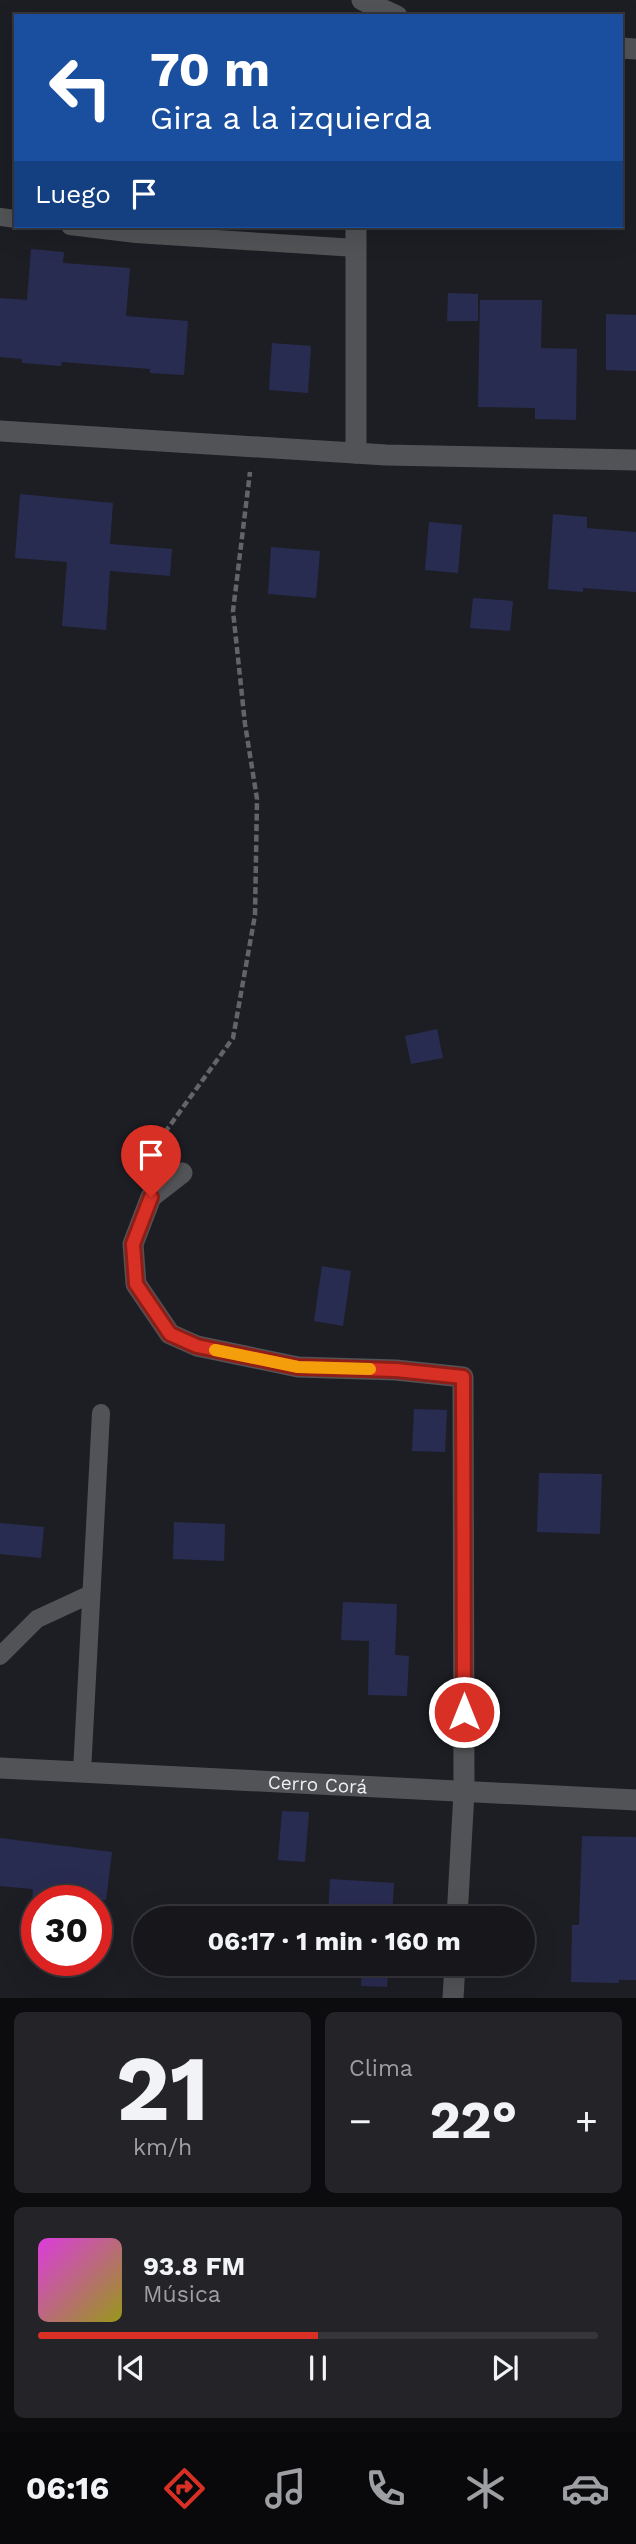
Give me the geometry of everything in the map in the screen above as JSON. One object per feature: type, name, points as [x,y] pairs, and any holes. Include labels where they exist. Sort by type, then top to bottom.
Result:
[{"type":"street","points":[[362,0],[393,14]]},
{"type":"street","points":[[356,228],[356,453]]},
{"type":"street","points":[[0,431],[356,453],[636,460]]},
{"type":"street","points":[[182,1173],[151,1197],[133,1244],[136,1284],[170,1334],[197,1346],[298,1367],[396,1370],[463,1377],[464,1792],[458,1906]]},
{"type":"street","name":"Cerro Corá","points":[[0,1768],[636,1800]]},
{"type":"street","points":[[453,1998],[454,1976]]},
{"type":"lane","points":[[86,228],[136,234],[356,248]]},
{"type":"lane","points":[[82,1772],[101,1413]]},
{"type":"lane","points":[[0,1656],[37,1619],[91,1594]]},
{"type":"path","points":[[182,1173],[164,1160],[163,1135],[233,1038],[256,915],[257,799],[245,724],[233,611],[253,446]]},
{"type":"building","points":[[31,249],[64,252],[63,263],[130,268],[126,316],[188,321],[184,375],[150,373],[150,369],[62,362],[61,366],[22,363],[22,359],[0,357],[0,298],[27,300]]},
{"type":"building","points":[[448,293],[478,294],[478,321],[447,321]]},
{"type":"building","points":[[480,300],[542,300],[541,348],[577,349],[576,420],[535,419],[535,408],[478,407]]},
{"type":"building","points":[[606,314],[636,315],[636,371],[606,370]]},
{"type":"building","points":[[272,343],[311,346],[308,393],[269,390]]},
{"type":"building","points":[[20,494],[113,503],[110,544],[172,549],[170,576],[110,571],[106,630],[62,626],[67,562],[15,558]]},
{"type":"building","points":[[553,514],[587,517],[587,528],[636,532],[636,592],[583,588],[583,592],[548,589]]},
{"type":"building","points":[[429,522],[462,525],[458,573],[425,570]]},
{"type":"building","points":[[271,547],[320,551],[316,598],[268,594]]},
{"type":"building","points":[[473,598],[513,601],[510,631],[470,628]]},
{"type":"building","points":[[437,1029],[443,1058],[411,1064],[405,1036]]},
{"type":"building","points":[[322,1266],[351,1271],[343,1326],[314,1321]]},
{"type":"building","points":[[414,1409],[447,1410],[445,1452],[412,1451]]},
{"type":"building","points":[[539,1473],[602,1474],[600,1534],[537,1532]]},
{"type":"building","points":[[174,1522],[225,1524],[224,1561],[173,1559]]},
{"type":"building","points":[[0,1523],[44,1527],[41,1558],[0,1554]]},
{"type":"building","points":[[343,1602],[397,1604],[395,1655],[409,1656],[407,1696],[368,1695],[369,1641],[341,1640]]},
{"type":"building","points":[[282,1811],[309,1812],[305,1862],[278,1860]]},
{"type":"building","points":[[582,1836],[636,1837],[636,1980],[619,1980],[619,1983],[571,1982],[572,1925],[579,1925]]},
{"type":"building","points":[[0,1838],[112,1852],[108,1885],[21,1885],[21,1888],[0,1886]]},
{"type":"building","points":[[330,1879],[394,1883],[393,1906],[329,1906]]},
{"type":"building","points":[[361,1976],[388,1976],[387,1987],[361,1986]]},
{"type":"slow traffic","points":[[215,1350],[298,1367],[370,1369]]},
{"type":"route","points":[[151,1197],[133,1244],[136,1284],[170,1334],[197,1346],[298,1367],[396,1370],[463,1377],[464,1712]]}]
